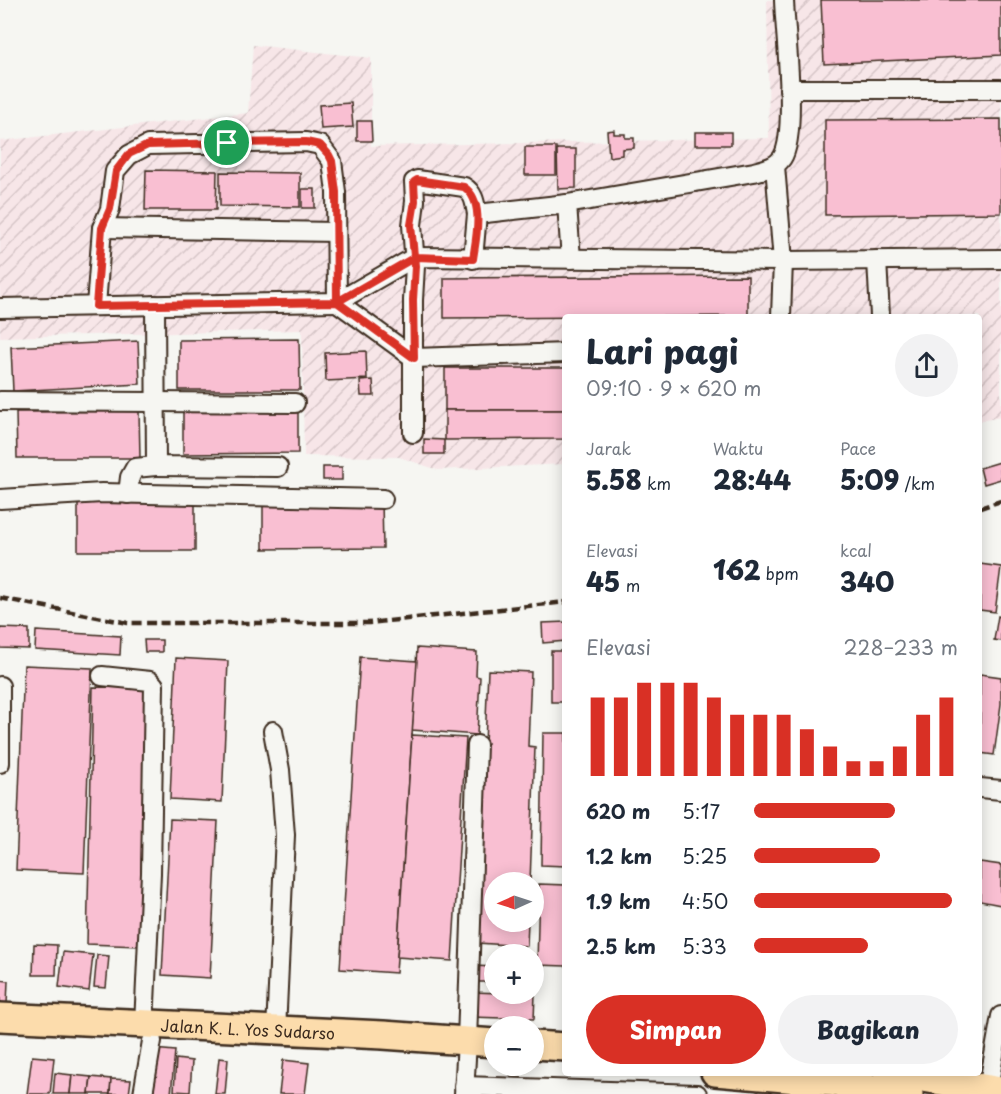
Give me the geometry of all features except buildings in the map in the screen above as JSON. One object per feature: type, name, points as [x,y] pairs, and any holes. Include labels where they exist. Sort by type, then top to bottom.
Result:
[{"type":"highway","name":"Jalan K. L. Yos Sudarso","points":[[0,1017],[148,1033],[387,1051],[467,1049],[484,1045]]},
{"type":"highway","name":"Jalan K. L. Yos Sudarso","points":[[0,1034],[276,1031],[467,1049],[484,1055]]},
{"type":"highway","points":[[544,1046],[562,1047]]},
{"type":"highway","points":[[544,1063],[562,1064]]},
{"type":"highway","points":[[744,1076],[829,1088],[909,1094]]},
{"type":"highway","points":[[911,1076],[994,1090]]},
{"type":"lane","points":[[477,214],[567,204],[754,172],[775,165],[782,159],[790,133],[783,0]]},
{"type":"lane","points":[[789,89],[1001,89]]},
{"type":"lane","points":[[96,306],[102,228],[110,209],[116,171],[129,154],[148,145],[306,142],[320,145],[332,161],[336,192],[337,302]]},
{"type":"lane","points":[[775,165],[783,261],[781,314]]},
{"type":"lane","points":[[413,433],[415,257],[411,225],[415,181],[464,187],[470,191],[477,214],[473,259]]},
{"type":"lane","points":[[567,204],[571,259]]},
{"type":"lane","points":[[102,228],[336,232]]},
{"type":"lane","points":[[0,308],[337,302],[415,257],[783,261],[1001,260]]},
{"type":"lane","points":[[877,260],[880,314]]},
{"type":"lane","points":[[337,302],[414,358],[562,353]]},
{"type":"lane","points":[[155,305],[156,466]]},
{"type":"lane","points":[[0,401],[295,403]]},
{"type":"lane","points":[[128,494],[130,477],[135,468],[156,466],[278,467]]},
{"type":"lane","points":[[0,499],[102,493],[383,499]]},
{"type":"lane","points":[[102,676],[150,681],[154,685],[148,1033],[143,1094]]},
{"type":"lane","points":[[0,686],[0,763]]},
{"type":"lane","points":[[273,731],[280,770],[285,835],[276,1031]]},
{"type":"lane","points":[[477,745],[464,1090],[697,1094]]},
{"type":"lane","points":[[982,788],[1001,790]]},
{"type":"lane","points":[[994,1090],[1001,1016]]},
{"type":"shaded area","points":[[767,0],[1001,0],[1001,417],[982,421],[982,314],[562,314],[562,464],[438,470],[399,457],[304,456],[302,330],[0,337],[0,141],[248,113],[253,45],[371,58],[371,146],[769,138]]},
{"type":"railway","points":[[982,507],[1001,501]]},
{"type":"railway","points":[[0,598],[128,623],[369,623],[562,602]]},
{"type":"route","points":[[227,143],[148,145],[129,154],[116,171],[110,209],[102,228],[96,306],[337,302],[415,257],[473,259],[477,214],[470,191],[464,187],[417,180],[414,182],[415,201],[411,225],[415,257],[414,358],[337,302],[336,192],[332,161],[324,148],[306,142],[227,143]]}]
